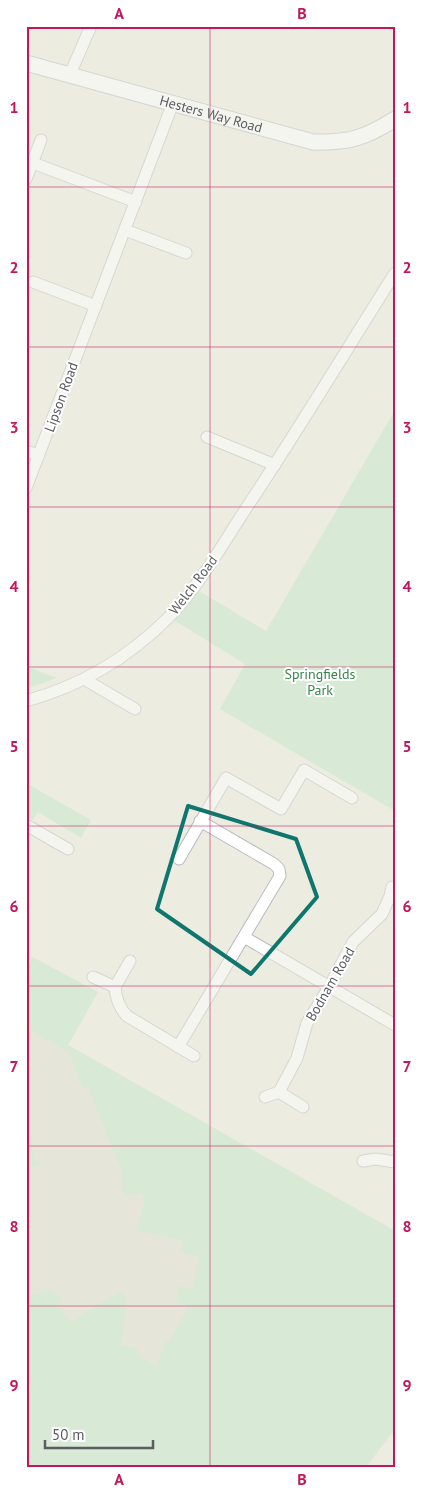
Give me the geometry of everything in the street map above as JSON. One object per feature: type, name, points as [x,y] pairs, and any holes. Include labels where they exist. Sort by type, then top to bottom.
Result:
[{"type":"street","points":[[70,74],[91,26]]},
{"type":"street","name":"Hesters Way Road","points":[[26,63],[313,142],[330,143],[360,138],[395,119]]},
{"type":"street","name":"Lipson Road","points":[[26,488],[173,103]]},
{"type":"street","points":[[26,179],[41,140]]},
{"type":"street","points":[[33,163],[136,202]]},
{"type":"street","points":[[125,230],[186,253]]},
{"type":"street","name":"Welch Road","points":[[26,701],[52,693],[84,679],[129,652],[175,611],[194,588],[275,465],[395,273]]},
{"type":"street","points":[[33,282],[96,306]]},
{"type":"street","points":[[207,436],[275,465]]},
{"type":"street","points":[[26,450],[39,455]]},
{"type":"street","points":[[84,679],[135,709]]},
{"type":"street","points":[[178,859],[226,778],[281,809],[304,770],[352,798]]},
{"type":"street","points":[[178,1047],[279,879],[279,869],[274,864],[200,821]]},
{"type":"street","points":[[26,825],[68,849]]},
{"type":"street","name":"Bodnam Road","points":[[279,1092],[297,1058],[307,1022],[329,987],[353,942],[376,921],[386,905],[392,886],[395,888]]},
{"type":"street","points":[[244,937],[395,1025]]},
{"type":"street","points":[[130,961],[115,987],[117,1001],[127,1016],[194,1056]]},
{"type":"street","points":[[93,977],[115,987]]},
{"type":"street","points":[[265,1097],[279,1092],[303,1107]]},
{"type":"street","points":[[364,1160],[376,1159],[395,1162]]},
{"type":"highlighted area","points":[[188,806],[296,839],[317,897],[251,974],[157,909]]},
{"type":"shaded area","points":[[32,957],[98,992],[68,1045],[395,1231],[395,1432],[391,1434],[366,1467],[26,1467],[26,974]]},
{"type":"green space","name":"Springfields Park","points":[[395,410],[395,811],[220,709],[245,664],[169,617],[194,588],[266,631]]},
{"type":"green space","points":[[26,666],[57,678],[26,689]]},
{"type":"green space","points":[[26,783],[91,820],[81,838],[38,812],[33,820],[26,816]]},
{"type":"green space","points":[[32,957],[98,992],[68,1045],[395,1231],[395,1432],[391,1434],[366,1467],[26,1467],[26,1296],[51,1290],[62,1299],[59,1306],[71,1322],[119,1292],[127,1298],[121,1346],[138,1348],[138,1356],[157,1366],[166,1341],[169,1342],[188,1307],[176,1301],[179,1286],[192,1289],[199,1257],[181,1252],[183,1241],[136,1230],[144,1204],[143,1194],[123,1195],[121,1184],[123,1174],[88,1086],[83,1088],[69,1052],[26,1027],[26,974]]},
{"type":"green space","points":[[26,1135],[38,1165],[26,1169]]}]
